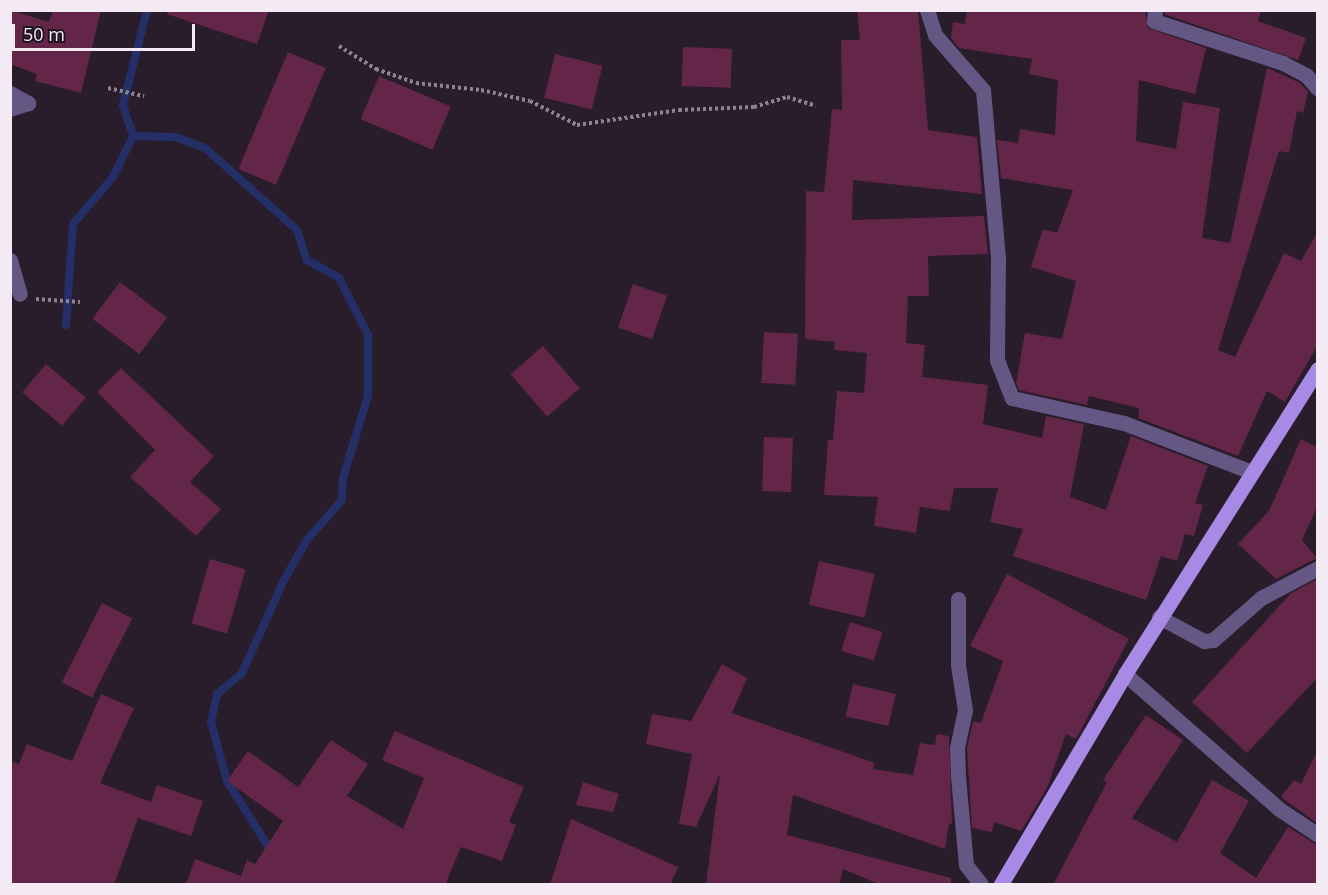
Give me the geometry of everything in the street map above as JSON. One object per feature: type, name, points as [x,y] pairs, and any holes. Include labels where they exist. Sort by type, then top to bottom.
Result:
[{"type":"main road","points":[[1001,885],[1159,617],[1249,471],[1317,369]]},
{"type":"street","points":[[927,10],[935,35],[982,90],[987,111],[998,258],[997,360],[1012,398],[1124,423],[1249,471]]},
{"type":"street","points":[[1155,10],[1154,21],[1283,63],[1306,75],[1317,89]]},
{"type":"street","points":[[10,93],[28,103],[10,109]]},
{"type":"street","points":[[10,260],[20,294]]},
{"type":"street","points":[[1159,617],[1204,641],[1213,640],[1261,598],[1317,568]]},
{"type":"street","points":[[958,598],[958,664],[965,710],[957,748],[958,776],[966,865],[981,885]]},
{"type":"street","points":[[1125,674],[1279,809],[1317,835]]},
{"type":"path","points":[[339,46],[376,69],[416,83],[481,90],[530,101],[577,125],[679,110],[754,107],[787,97],[816,105]]},
{"type":"path","points":[[108,88],[144,96]]},
{"type":"path","points":[[47,302],[80,302]]},
{"type":"building","points":[[10,10],[49,22],[53,10],[101,10],[81,93],[35,81],[37,74],[10,64]]},
{"type":"building","points":[[168,10],[269,10],[257,44],[167,14]]},
{"type":"building","points":[[857,10],[918,10],[928,130],[977,137],[982,194],[853,180],[852,220],[984,216],[988,254],[928,256],[929,296],[908,296],[906,343],[925,345],[922,377],[988,385],[983,424],[1042,438],[1046,416],[1084,424],[1070,497],[1106,510],[1131,436],[1208,466],[1195,503],[1203,505],[1194,536],[1185,534],[1177,561],[1161,556],[1146,600],[1013,556],[1023,529],[990,522],[998,488],[954,488],[950,511],[920,507],[916,533],[874,526],[878,497],[824,495],[828,440],[833,440],[837,391],[864,393],[867,353],[834,350],[835,342],[805,339],[806,191],[824,192],[832,109],[842,110],[841,40],[860,40]]},
{"type":"building","points":[[967,10],[1145,10],[1148,28],[1206,48],[1195,94],[1139,80],[1136,141],[1176,149],[1183,102],[1220,108],[1202,238],[1230,243],[1267,68],[1300,83],[1308,92],[1303,113],[1297,111],[1289,153],[1279,151],[1218,350],[1235,357],[1284,253],[1301,261],[1317,233],[1317,346],[1285,402],[1267,391],[1238,456],[1138,418],[1139,408],[1089,396],[1087,405],[1019,390],[1016,383],[1025,333],[1062,339],[1076,281],[1031,267],[1043,229],[1057,233],[1073,190],[1001,178],[997,140],[1018,143],[1020,129],[1055,135],[1058,80],[1029,74],[1032,59],[959,48],[951,38],[953,22],[965,24]]},
{"type":"building","points":[[1165,10],[1261,10],[1258,21],[1306,38],[1298,60],[1164,14]]},
{"type":"building","points":[[683,47],[732,49],[731,88],[682,86]]},
{"type":"building","points":[[288,52],[326,68],[276,185],[238,169]]},
{"type":"building","points":[[555,54],[603,66],[592,110],[544,98]]},
{"type":"building","points":[[379,76],[451,106],[432,150],[361,119]]},
{"type":"building","points":[[120,282],[167,318],[139,354],[92,319]]},
{"type":"building","points":[[633,284],[667,296],[652,339],[618,327]]},
{"type":"building","points":[[764,332],[798,334],[795,385],[761,383]]},
{"type":"building","points":[[543,346],[580,388],[547,416],[511,374]]},
{"type":"building","points":[[46,364],[86,397],[62,426],[22,392]]},
{"type":"building","points":[[121,368],[214,456],[190,482],[221,509],[196,536],[130,477],[155,450],[97,392]]},
{"type":"building","points":[[764,437],[793,438],[791,492],[762,491]]},
{"type":"building","points":[[1301,439],[1317,447],[1317,507],[1302,540],[1317,558],[1276,579],[1238,544],[1269,511]]},
{"type":"building","points":[[210,559],[246,569],[227,634],[192,623]]},
{"type":"building","points":[[819,561],[875,574],[864,618],[809,605]]},
{"type":"building","points":[[1007,574],[1129,639],[1076,739],[1066,734],[1047,788],[1021,831],[994,822],[992,832],[972,828],[967,749],[973,721],[981,723],[1003,661],[970,646]]},
{"type":"building","points":[[1317,579],[1317,678],[1247,753],[1192,702],[1291,593]]},
{"type":"building","points":[[102,603],[132,618],[92,698],[62,682]]},
{"type":"building","points":[[850,622],[883,632],[874,661],[841,651]]},
{"type":"building","points":[[722,664],[747,678],[732,713],[875,763],[873,769],[913,775],[920,743],[935,745],[937,734],[949,736],[952,824],[949,823],[945,849],[793,795],[787,835],[951,878],[951,885],[881,885],[843,869],[839,885],[706,885],[720,774],[696,827],[679,824],[692,754],[646,744],[652,714],[691,721]]},
{"type":"building","points":[[853,684],[896,694],[888,726],[846,716]]},
{"type":"building","points":[[101,694],[134,708],[100,783],[151,802],[157,785],[203,801],[191,836],[138,818],[114,885],[10,885],[10,761],[19,764],[27,744],[72,761]]},
{"type":"building","points":[[1146,715],[1183,740],[1132,818],[1177,842],[1212,780],[1249,801],[1220,853],[1256,878],[1288,827],[1317,845],[1317,885],[1053,885],[1107,782],[1103,780]]},
{"type":"building","points":[[395,731],[524,787],[509,822],[516,825],[502,861],[461,847],[445,885],[186,885],[195,859],[241,876],[247,860],[255,864],[283,821],[227,781],[248,751],[298,787],[331,740],[368,764],[347,796],[403,829],[424,778],[382,760]]},
{"type":"building","points":[[1317,752],[1317,823],[1281,797],[1294,780],[1301,784]]},
{"type":"building","points":[[583,782],[619,794],[613,812],[576,805]]},
{"type":"building","points":[[571,819],[678,867],[670,885],[550,885]]},
{"type":"waterway","points":[[66,325],[73,224],[113,177],[133,136],[123,105],[147,10]]},
{"type":"waterway","points":[[133,136],[175,137],[205,148],[297,230],[307,260],[339,278],[368,335],[368,396],[343,478],[342,500],[307,540],[284,580],[242,673],[217,694],[211,722],[227,781],[273,854]]}]
